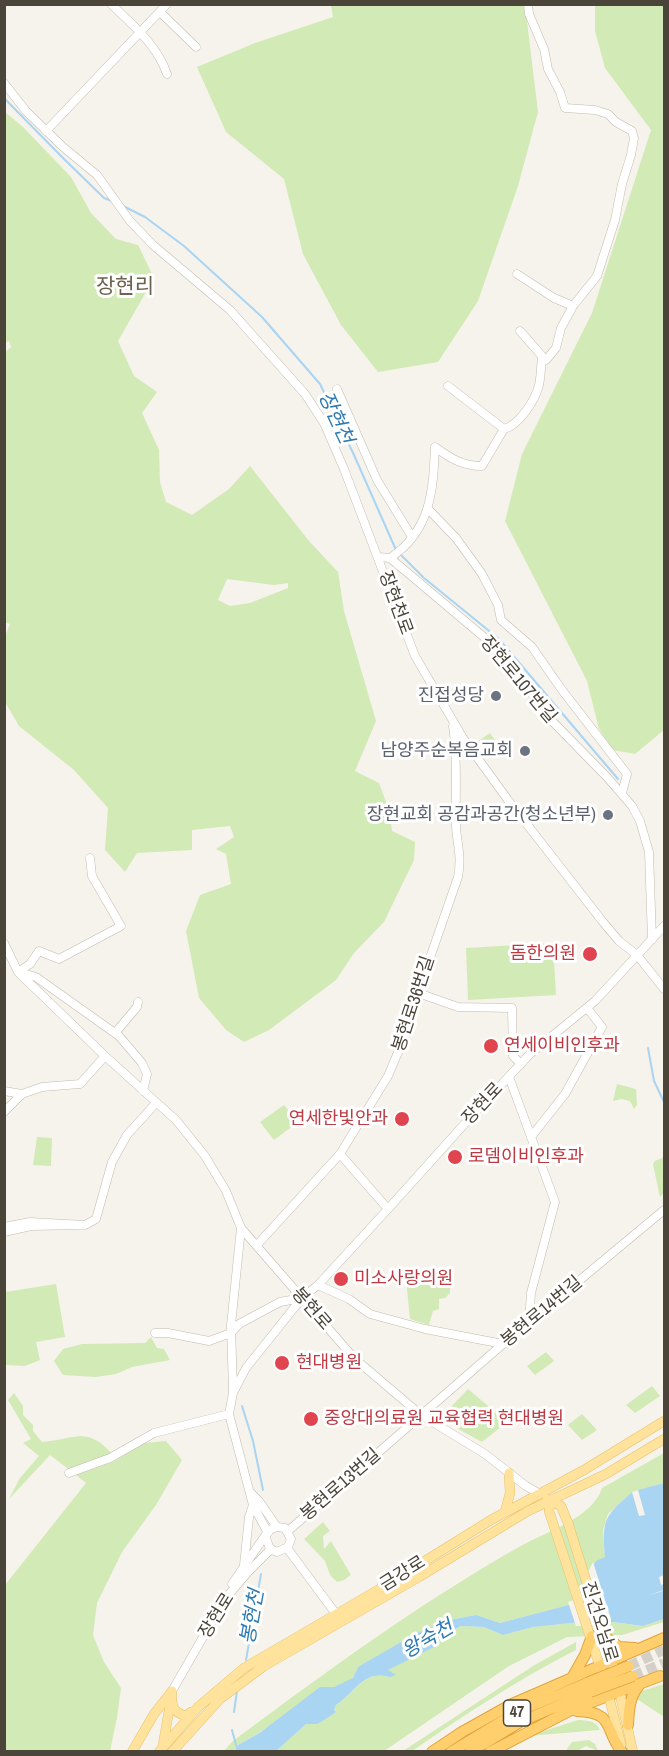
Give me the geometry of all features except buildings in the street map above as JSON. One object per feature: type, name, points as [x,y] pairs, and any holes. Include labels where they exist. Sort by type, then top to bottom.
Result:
[{"type":"highway","points":[[572,1678],[597,1636],[619,1647],[645,1647]]},
{"type":"highway","points":[[432,1752],[512,1704],[664,1638]]},
{"type":"highway","points":[[628,1725],[630,1702],[634,1692],[634,1675]]},
{"type":"highway","points":[[490,1752],[571,1710],[614,1694],[634,1675],[660,1676]]},
{"type":"highway","name":"47","points":[[451,1752],[519,1711],[634,1675]]},
{"type":"highway","name":"47","points":[[470,1752],[520,1722],[589,1688]]},
{"type":"highway","points":[[571,1710],[598,1714],[609,1724],[615,1742],[622,1752]]},
{"type":"main road","name":"금강로","points":[[161,1750],[198,1707],[244,1668],[664,1421]]},
{"type":"main road","name":"금강로","points":[[172,1752],[220,1699],[264,1666],[528,1511],[606,1474],[664,1439]]},
{"type":"main road","points":[[506,1512],[510,1493],[509,1473]]},
{"type":"main road","name":"진건오남로","points":[[540,1494],[561,1506],[597,1636],[601,1666],[628,1725],[633,1752]]},
{"type":"main road","name":"진건오남로","points":[[550,1501],[551,1516],[597,1636],[612,1662],[622,1752]]},
{"type":"main road","points":[[172,1691],[172,1703],[177,1713],[186,1716],[198,1707]]},
{"type":"main road","points":[[161,1750],[172,1691]]},
{"type":"main road","points":[[132,1752],[154,1714],[172,1691]]},
{"type":"street","points":[[111,4],[157,52],[167,74]]},
{"type":"street","points":[[46,131],[167,4]]},
{"type":"street","points":[[520,331],[546,360],[556,348],[561,328],[573,306],[597,276],[615,220],[634,138],[632,131],[616,122],[608,114],[595,110],[565,108],[560,92],[548,69],[544,49],[529,14],[528,4]]},
{"type":"street","points":[[160,12],[196,47]]},
{"type":"street","name":"장현천로","points":[[5,85],[46,131],[97,175],[130,221],[153,245],[230,310],[305,394],[324,423],[415,656],[452,720],[459,740],[603,922],[619,941],[637,955],[664,989]]},
{"type":"street","points":[[517,274],[554,298],[573,306]]},
{"type":"street","points":[[378,557],[392,557],[407,545],[428,509],[434,488],[435,447],[453,460],[468,466],[482,466],[504,429],[520,421],[539,387],[542,356]]},
{"type":"street","points":[[448,386],[504,429]]},
{"type":"street","points":[[337,389],[377,480],[412,537]]},
{"type":"street","name":"장현로107번길","points":[[428,509],[456,538],[482,574],[498,605],[501,620],[532,647],[627,774],[622,793]]},
{"type":"street","name":"장현로107번길","points":[[392,557],[497,648],[553,722],[622,793],[640,821],[649,852],[652,940]]},
{"type":"street","name":"봉현로36번길","points":[[257,1245],[340,1154],[388,1076],[410,1024],[418,993],[458,877],[461,860],[456,828],[459,740]]},
{"type":"street","points":[[18,972],[30,964],[39,951],[59,960],[120,926],[112,907],[92,876],[90,858]]},
{"type":"street","name":"장현로","points":[[253,1505],[229,1414],[233,1393],[246,1368],[302,1298],[318,1285],[530,1054],[587,1008],[664,926]]},
{"type":"street","name":"봉현로","points":[[4,943],[18,972],[105,1056],[176,1120],[205,1156],[226,1191],[241,1228],[354,1358],[421,1415],[484,1454],[540,1494]]},
{"type":"street","points":[[18,972],[36,977],[115,1033],[142,1063],[147,1074],[143,1091]]},
{"type":"street","points":[[418,993],[458,1006],[512,1008],[513,1056],[521,1064]]},
{"type":"street","points":[[115,1033],[137,1007],[138,1002]]},
{"type":"street","points":[[531,1137],[565,1094],[602,1027],[587,1008]]},
{"type":"street","points":[[4,1112],[22,1094],[42,1087],[80,1084],[105,1056]]},
{"type":"street","points":[[509,1077],[555,1202],[531,1293],[529,1322]]},
{"type":"street","points":[[4,1091],[22,1094]]},
{"type":"street","points":[[4,1232],[31,1226],[85,1225],[96,1219],[112,1162],[127,1135],[156,1103]]},
{"type":"street","points":[[340,1154],[388,1209]]},
{"type":"street","name":"봉현로14번길","points":[[421,1415],[664,1210]]},
{"type":"street","points":[[4,1227],[30,1222],[85,1225]]},
{"type":"street","points":[[233,1393],[231,1333],[241,1228]]},
{"type":"street","points":[[318,1285],[349,1299],[370,1314],[425,1329],[503,1344]]},
{"type":"street","points":[[155,1333],[168,1333],[209,1341],[231,1333],[239,1324],[280,1302],[302,1298]]},
{"type":"street","points":[[69,1473],[111,1458],[154,1433],[229,1414]]},
{"type":"street","name":"봉현로13번길","points":[[288,1531],[421,1415]]},
{"type":"street","points":[[251,1493],[277,1527],[288,1531],[291,1539],[287,1548],[282,1551],[271,1549],[267,1545],[267,1535],[253,1505]]},
{"type":"street","points":[[244,1567],[249,1517],[253,1505]]},
{"type":"street","points":[[225,1599],[231,1586],[267,1535],[277,1527]]},
{"type":"street","points":[[287,1548],[336,1614]]},
{"type":"street","name":"장현로","points":[[172,1691],[225,1599],[271,1549]]},
{"type":"green space","points":[[331,5],[525,5],[538,112],[518,186],[478,301],[438,362],[378,372],[341,325],[303,254],[284,179],[226,132],[197,67],[255,43],[333,17]]},
{"type":"green space","points":[[595,5],[664,5],[664,730],[635,754],[613,750],[599,729],[587,681],[505,521],[522,454],[592,313],[651,130],[605,68],[595,31]]},
{"type":"green space","points":[[5,112],[23,127],[71,177],[91,213],[116,239],[138,245],[154,278],[118,341],[134,376],[157,392],[142,413],[159,450],[160,482],[166,502],[192,515],[229,489],[250,466],[309,541],[338,572],[344,611],[376,721],[355,771],[379,783],[389,810],[392,831],[415,842],[414,860],[384,922],[354,953],[336,980],[269,1030],[244,1042],[226,1030],[199,998],[186,931],[200,895],[231,884],[226,854],[216,849],[234,837],[230,826],[192,830],[192,850],[137,853],[125,872],[105,850],[108,808],[74,770],[19,726],[5,702],[5,636],[10,624],[4,622],[4,353],[11,347],[9,341],[4,343]],"holes":[[[227,579],[274,585],[288,583],[288,588],[250,603],[230,606],[218,600]]]},
{"type":"green space","points":[[490,733],[502,750],[489,759],[477,742]]},
{"type":"green space","points":[[553,943],[556,995],[468,1000],[466,948]]},
{"type":"green space","points":[[617,1084],[636,1089],[637,1105],[634,1109],[630,1101],[621,1099],[613,1101]]},
{"type":"green space","points":[[284,1105],[298,1122],[274,1140],[260,1122]]},
{"type":"green space","points":[[37,1137],[52,1138],[51,1166],[33,1165]]},
{"type":"green space","points":[[664,1157],[664,1193],[660,1197],[653,1164]]},
{"type":"green space","points":[[409,1268],[414,1280],[445,1277],[450,1285],[450,1293],[445,1298],[439,1299],[439,1309],[433,1311],[429,1325],[410,1319],[405,1270]]},
{"type":"green space","points":[[56,1284],[65,1337],[36,1342],[40,1360],[25,1366],[5,1365],[5,1292]]},
{"type":"green space","points":[[151,1337],[157,1348],[164,1349],[170,1360],[96,1377],[63,1375],[54,1361],[63,1349],[82,1344],[145,1343]]},
{"type":"green space","points":[[546,1352],[554,1361],[535,1375],[527,1366]]},
{"type":"green space","points":[[652,1386],[660,1396],[635,1413],[626,1405]]},
{"type":"green space","points":[[468,1389],[507,1422],[482,1442],[460,1430],[449,1419],[450,1408]]},
{"type":"green space","points":[[14,1393],[23,1406],[23,1415],[33,1425],[33,1431],[42,1442],[79,1436],[87,1437],[103,1445],[112,1454],[71,1471],[50,1455],[9,1499],[20,1478],[39,1456],[23,1443],[31,1439],[8,1400]]},
{"type":"green space","points":[[582,1414],[597,1430],[582,1440],[568,1425]]},
{"type":"green space","points":[[166,1441],[182,1460],[156,1505],[122,1552],[97,1603],[93,1635],[104,1662],[121,1688],[110,1751],[5,1751],[5,1585],[86,1483],[76,1475],[113,1462],[144,1443]]},
{"type":"green space","points":[[664,1453],[664,1483],[632,1492],[608,1514],[603,1530],[605,1557],[576,1603],[500,1623],[476,1615],[449,1620],[417,1633],[358,1667],[353,1678],[238,1745],[235,1751],[223,1752],[233,1741],[268,1715],[409,1615],[519,1547],[579,1516],[597,1499],[602,1488]]},
{"type":"green space","points":[[323,1522],[330,1531],[323,1536],[324,1549],[331,1541],[351,1575],[344,1580],[337,1582],[330,1575],[325,1561],[304,1539]]},
{"type":"green space","points":[[664,1619],[664,1622],[622,1635],[567,1637],[509,1666],[384,1751],[274,1752],[306,1724],[318,1724],[336,1711],[334,1709],[336,1705],[366,1679],[381,1675],[390,1677],[388,1670],[461,1626],[484,1627],[503,1635],[533,1627],[582,1622],[613,1622],[643,1626]]},
{"type":"green space","points":[[576,1642],[576,1650],[513,1685],[412,1751],[403,1751],[533,1666]]},
{"type":"green space","points":[[664,1684],[664,1717],[634,1697],[639,1692]]},
{"type":"green space","points":[[578,1720],[594,1723],[600,1730],[528,1736]]},
{"type":"green space","points":[[589,1740],[595,1744],[598,1751],[586,1746],[577,1751],[567,1749],[572,1742]]},
{"type":"water","name":"왕숙천","points":[[664,1483],[664,1575],[659,1577],[661,1585],[664,1584],[664,1590],[646,1596],[663,1591],[664,1619],[643,1626],[613,1622],[582,1622],[533,1627],[503,1635],[484,1627],[461,1626],[437,1639],[436,1646],[388,1670],[396,1675],[373,1676],[366,1679],[336,1705],[334,1709],[336,1712],[318,1724],[306,1724],[276,1751],[235,1752],[238,1745],[261,1732],[320,1687],[334,1687],[353,1678],[358,1667],[417,1633],[449,1620],[476,1615],[500,1623],[576,1603],[596,1561],[605,1557],[604,1534],[610,1514],[632,1492],[639,1516],[645,1515],[638,1490]]},
{"type":"pier","points":[[593,1562],[611,1619],[593,1625],[576,1626],[568,1602],[574,1600]]},
{"type":"waterway","name":"장현천","points":[[4,98],[104,198],[112,201]]},
{"type":"waterway","name":"장현천","points":[[123,206],[145,217],[184,246],[262,317],[320,384],[396,550]]},
{"type":"waterway","name":"장현천","points":[[400,554],[424,578],[499,639],[618,779]]},
{"type":"waterway","name":"장현천","points":[[648,1048],[654,1081],[664,1102]]},
{"type":"waterway","name":"봉현천","points":[[242,1406],[253,1441],[263,1490]]},
{"type":"waterway","name":"봉현천","points":[[246,1660],[261,1574]]},
{"type":"waterway","name":"봉현천","points":[[234,1712],[237,1691]]},
{"type":"waterway","name":"봉현천","points":[[232,1730],[238,1752]]},
{"type":"tunnel","points":[[629,1666],[664,1650]]},
{"type":"tunnel","points":[[633,1676],[664,1663]]},
{"type":"place","name":"진접성당","points":[[496,696]]},
{"type":"place","name":"남양주순복음교회","points":[[525,751]]},
{"type":"place","name":"장현교회 공감과공간(청소년부)","points":[[608,815]]},
{"type":"place","name":"돔한의원","points":[[590,954]]},
{"type":"place","name":"연세이비인후과","points":[[491,1046]]},
{"type":"place","name":"연세한빛안과","points":[[402,1119]]},
{"type":"place","name":"로뎀이비인후과","points":[[455,1157]]},
{"type":"place","name":"미소사랑의원","points":[[341,1279]]},
{"type":"place","name":"현대병원","points":[[282,1363]]},
{"type":"place","name":"중앙대의료원 교육협력 현대병원","points":[[311,1419]]},
{"type":"district","name":"장현리","points":[[125,287]]}]
